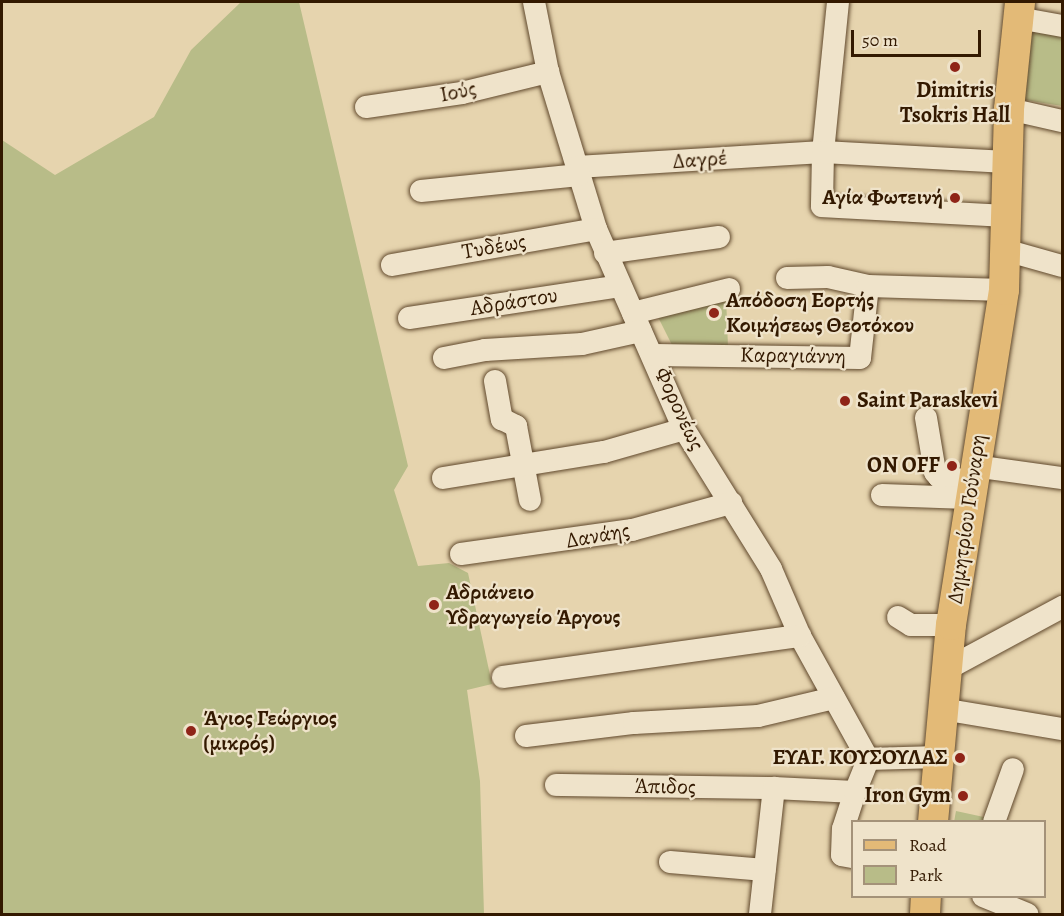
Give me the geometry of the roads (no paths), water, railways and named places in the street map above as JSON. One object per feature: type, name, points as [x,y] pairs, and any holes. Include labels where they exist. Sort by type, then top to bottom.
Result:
[{"type":"main road","name":"Δημητρίου Γούναρη","points":[[933,820],[951,626],[971,482],[1004,290],[1009,109],[1019,10]]},
{"type":"main road","points":[[925,915],[926,898]]},
{"type":"street","name":"Φορονέως","points":[[534,2],[548,72],[605,253],[654,355],[684,429],[771,569],[800,636],[868,759]]},
{"type":"street","points":[[838,2],[823,152],[822,206],[1005,216]]},
{"type":"street","points":[[1019,10],[1062,26]]},
{"type":"street","name":"Ιούς","points":[[366,107],[462,93],[548,72]]},
{"type":"street","points":[[1009,109],[1062,121]]},
{"type":"street","name":"Δαγρέ","points":[[421,191],[578,171],[823,152],[1007,162]]},
{"type":"street","name":"Τυδέως","points":[[392,265],[596,229]]},
{"type":"street","points":[[605,253],[719,237]]},
{"type":"street","points":[[1005,250],[1062,266]]},
{"type":"street","points":[[786,278],[828,277],[868,286],[1004,290]]},
{"type":"street","name":"Αδράστου","points":[[409,318],[620,286]]},
{"type":"street","name":"Καραγιάννη","points":[[654,355],[860,358],[868,286]]},
{"type":"street","points":[[444,358],[485,350],[582,344],[729,289]]},
{"type":"street","points":[[495,381],[502,419],[516,426],[531,500]]},
{"type":"street","points":[[926,418],[935,472],[939,477],[971,482]]},
{"type":"street","points":[[443,478],[604,452],[684,429]]},
{"type":"street","points":[[882,495],[971,482],[1062,478]]},
{"type":"street","name":"Δανάης","points":[[461,554],[632,530],[731,503]]},
{"type":"street","points":[[946,669],[1062,606]]},
{"type":"street","points":[[898,617],[911,625],[951,626]]},
{"type":"street","points":[[504,677],[800,636]]},
{"type":"street","points":[[526,736],[634,723],[758,716],[834,698]]},
{"type":"street","points":[[942,709],[1062,729]]},
{"type":"street","points":[[851,856],[842,855],[843,838],[855,792],[868,759],[939,757]]},
{"type":"street","points":[[995,820],[1013,769]]},
{"type":"street","name":"Άπιδος","points":[[556,785],[774,788],[855,792]]},
{"type":"street","points":[[760,915],[774,788]]},
{"type":"street","points":[[670,862],[765,870]]},
{"type":"street","points":[[985,898],[1027,915]]},
{"type":"place","name":"Dimitris Tsokris Hall","points":[[955,67]]},
{"type":"place","name":"Αγία Φωτεινή","points":[[955,198]]},
{"type":"place","name":"Απόδοση Εορτής Κοιμήσεως Θεοτόκου","points":[[714,313]]},
{"type":"place","name":"Saint Paraskevi","points":[[845,401]]},
{"type":"place","name":"ON OFF","points":[[952,466]]},
{"type":"place","name":"Αδριάνειο Υδραγωγείο Άργους","points":[[434,605]]},
{"type":"place","name":"Άγιος Γεώργιος (μικρός)","points":[[191,731]]},
{"type":"place","name":"ΕΥΑΓ. ΚΟΥΣΟΥΛΑΣ","points":[[960,758]]},
{"type":"place","name":"Iron Gym","points":[[963,796]]}]
